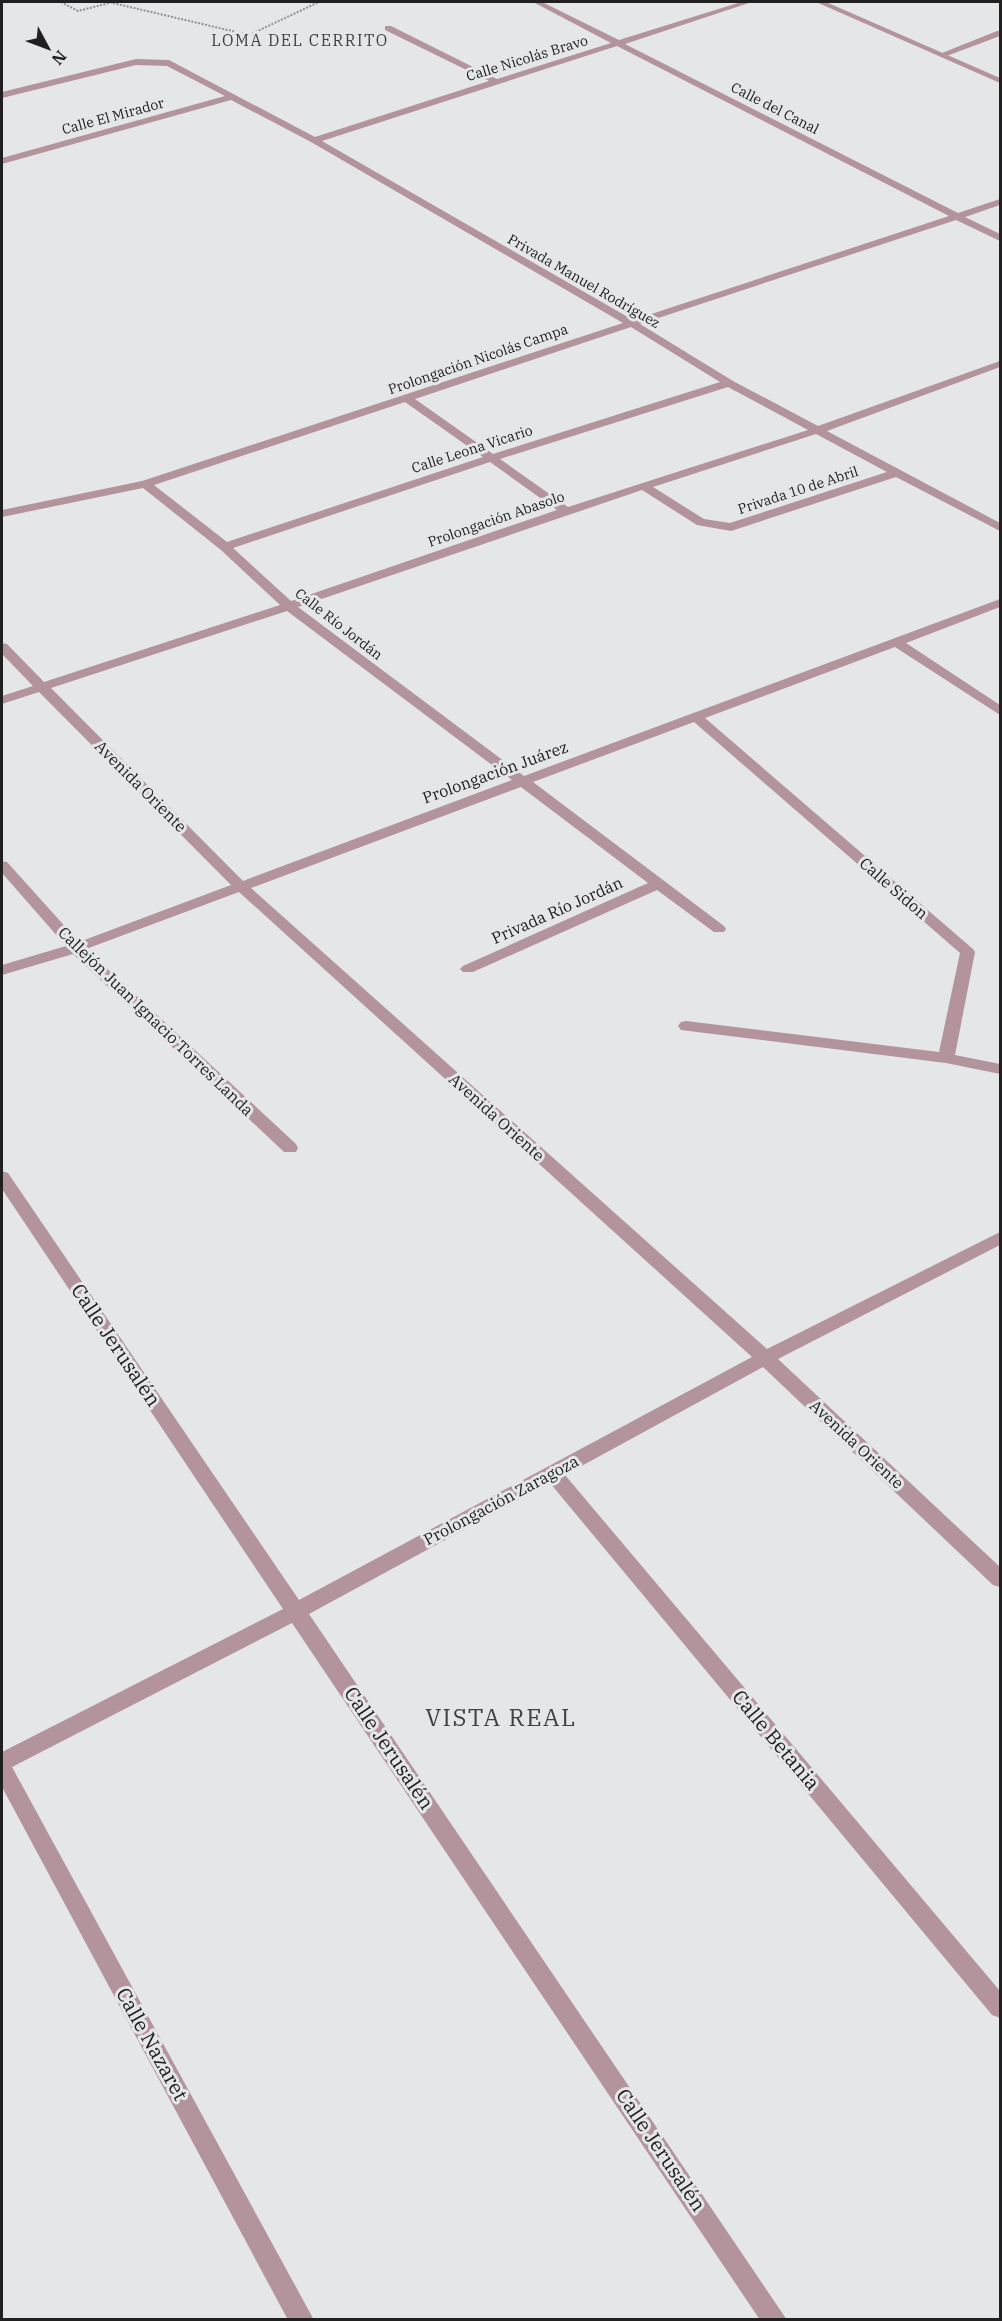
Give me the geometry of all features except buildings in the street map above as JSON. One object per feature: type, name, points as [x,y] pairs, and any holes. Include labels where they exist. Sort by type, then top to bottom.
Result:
[{"type":"street","name":"Calle del Canal","points":[[537,2],[1000,238]]},
{"type":"street","name":"Calle Nicolás Bravo","points":[[314,140],[748,2]]},
{"type":"street","points":[[820,2],[1000,81]]},
{"type":"street","points":[[388,28],[495,81]]},
{"type":"street","points":[[941,55],[1000,33]]},
{"type":"street","name":"Privada Manuel Rodríguez","points":[[2,95],[76,75],[154,60],[169,63],[314,140],[631,323],[729,383],[1000,528]]},
{"type":"street","name":"Calle El Mirador","points":[[2,161],[231,97]]},
{"type":"street","name":"Prolongación Nicolás Campa","points":[[2,513],[145,484],[1000,202]]},
{"type":"street","name":"Prolongación Abasolo","points":[[2,700],[289,606],[566,511],[818,430],[1000,364]]},
{"type":"street","name":"Calle Leona Vicario","points":[[225,546],[729,383]]},
{"type":"street","points":[[407,398],[566,511]]},
{"type":"street","name":"Privada 10 de Abril","points":[[643,486],[700,522],[731,527],[899,472]]},
{"type":"street","name":"Calle Río Jordán","points":[[145,484],[225,546],[289,606],[521,782]]},
{"type":"street","name":"Prolongación Juárez","points":[[2,970],[76,948],[1000,603]]},
{"type":"street","points":[[895,641],[1000,711]]},
{"type":"street","name":"Avenida Oriente","points":[[2,647],[240,886],[765,1358],[1000,1579]]},
{"type":"street","name":"Calle Sidon","points":[[696,717],[968,952],[946,1058]]},
{"type":"street","name":"Privada Río Jordán","points":[[521,782],[719,928]]},
{"type":"street","name":"Callejón Juan Ignacio Torres Landa","points":[[2,865],[76,948],[290,1148]]},
{"type":"street","name":"Privada Río Jordán","points":[[468,969],[660,883]]},
{"type":"street","points":[[686,1026],[946,1058],[1000,1069]]},
{"type":"street","name":"Calle Jerusalén","points":[[2,1177],[775,2319]]},
{"type":"street","name":"Prolongación Zaragoza","points":[[2,1762],[297,1611],[765,1358],[1000,1238]]},
{"type":"street","name":"Calle Betania","points":[[552,1473],[1000,2007]]},
{"type":"street","name":"Calle Nazaret","points":[[2,1768],[302,2319]]},
{"type":"path","points":[[61,2],[78,11],[117,2]]},
{"type":"path","points":[[113,3],[249,35],[318,2]]},
{"type":"district","name":"LOMA DEL CERRITO","points":[[300,40]]},
{"type":"district","name":"VISTA REAL","points":[[501,1718]]}]
